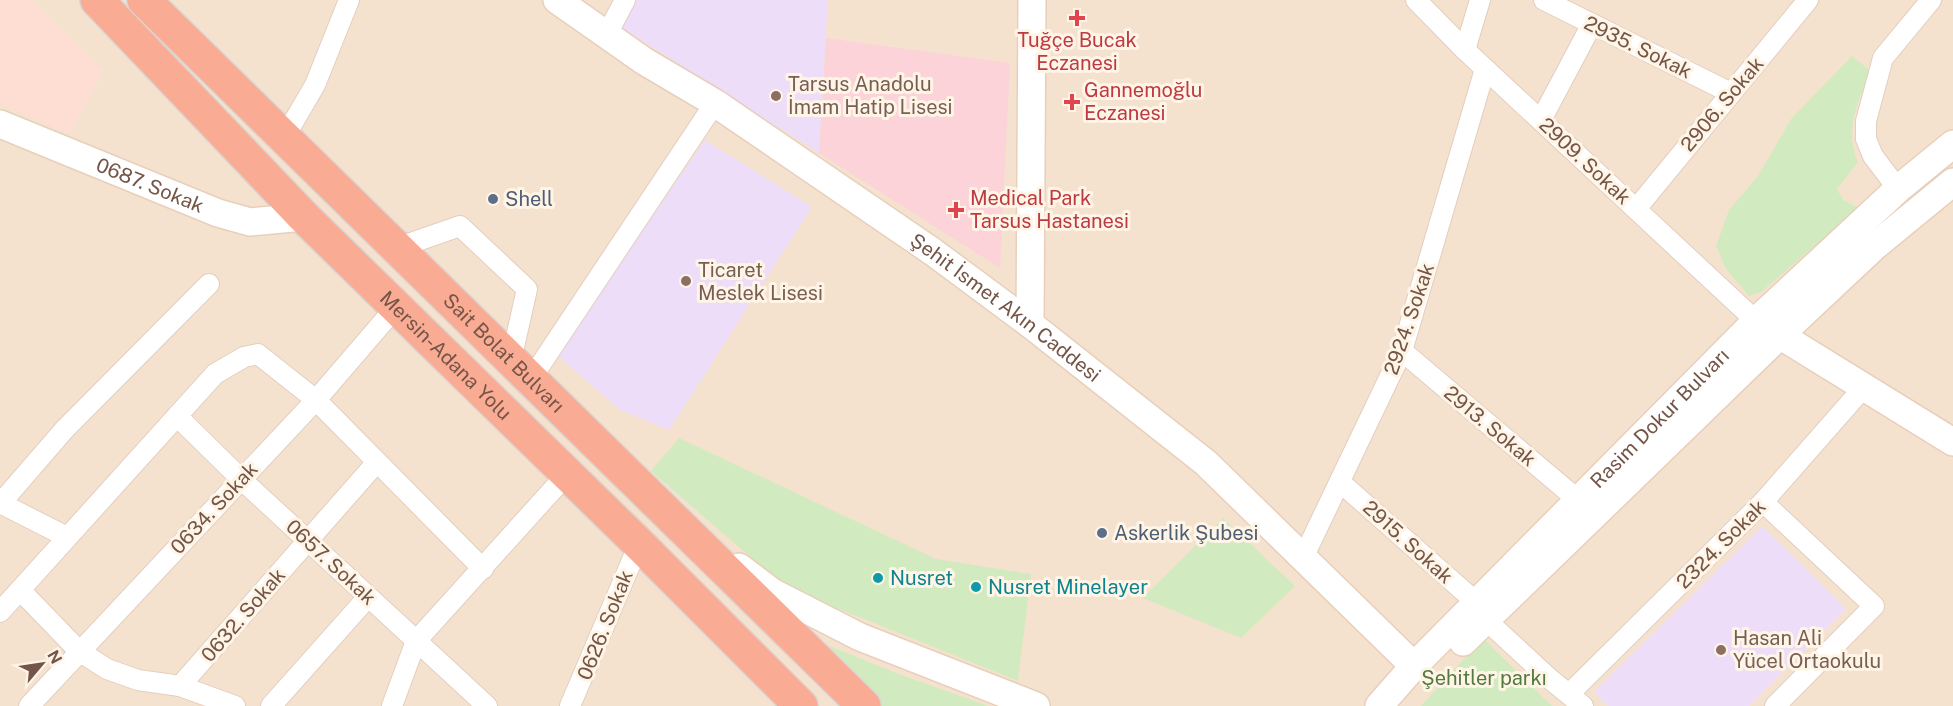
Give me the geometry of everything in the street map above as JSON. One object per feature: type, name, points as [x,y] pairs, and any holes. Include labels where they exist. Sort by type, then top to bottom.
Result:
[{"type":"highway","name":"Mersin-Adana Yolu","points":[[97,0],[304,217],[639,544],[801,706]]},
{"type":"highway","name":"Sait Bolat Bulvarı","points":[[144,0],[864,706]]},
{"type":"main road","name":"Şehit İsmet Akın Caddesi","points":[[557,0],[606,36],[715,103],[933,252],[1030,324],[1206,463],[1414,666]]},
{"type":"main road","points":[[1030,324],[1032,0]]},
{"type":"main road","name":"0687. Sokak","points":[[0,124],[218,213],[250,222],[304,217]]},
{"type":"main road","name":"Rasim Dokur Bulvarı","points":[[1379,706],[1414,666],[1481,611],[1578,500],[1756,321],[1898,189],[1953,144]]},
{"type":"main road","points":[[1402,706],[1481,611],[1875,246],[1953,182]]},
{"type":"main road","points":[[1756,321],[1953,442]]},
{"type":"main road","points":[[664,510],[772,592],[860,637],[1036,706]]},
{"type":"street","points":[[284,138],[315,85],[349,0]]},
{"type":"street","points":[[606,36],[625,0]]},
{"type":"street","name":"2909. Sokak","points":[[1416,0],[1485,69],[1756,321]]},
{"type":"street","points":[[1465,50],[1480,0]]},
{"type":"street","name":"2935. Sokak","points":[[1544,0],[1731,93]]},
{"type":"street","name":"2906. Sokak","points":[[1636,209],[1808,0]]},
{"type":"street","points":[[1898,189],[1873,156],[1866,139],[1866,121],[1883,58],[1931,0]]},
{"type":"street","points":[[1541,120],[1592,24]]},
{"type":"street","name":"2924. Sokak","points":[[1303,558],[1402,351],[1485,69]]},
{"type":"street","points":[[521,370],[715,103]]},
{"type":"street","points":[[397,248],[460,226],[527,289],[521,370]]},
{"type":"street","points":[[67,537],[0,503],[64,430],[209,284]]},
{"type":"street","name":"0634. Sokak","points":[[29,706],[316,400],[396,307]]},
{"type":"street","name":"2913. Sokak","points":[[1402,351],[1578,500]]},
{"type":"street","points":[[0,612],[215,374],[244,357],[258,354],[316,400],[483,569]]},
{"type":"street","name":"2324. Sokak","points":[[1576,700],[1764,502],[1864,387]]},
{"type":"street","name":"0657. Sokak","points":[[177,416],[241,479],[487,706]]},
{"type":"street","name":"0632. Sokak","points":[[180,686],[377,462]]},
{"type":"street","points":[[392,706],[416,641],[567,474]]},
{"type":"street","name":"2915. Sokak","points":[[1340,482],[1576,700]]},
{"type":"street","points":[[1764,502],[1874,606],[1775,706]]},
{"type":"street","name":"0626. Sokak","points":[[570,706],[639,544]]},
{"type":"street","points":[[20,590],[79,651],[107,669],[138,680],[180,686],[236,706]]},
{"type":"street","points":[[271,706],[368,597]]},
{"type":"shaded area","points":[[0,0],[1953,0],[1953,706],[0,706]]},
{"type":"shaded area","points":[[0,0],[30,0],[103,71],[70,134],[0,103]]},
{"type":"shaded area","name":"Tarsus Anadolu İmam Hatip Lisesi","points":[[637,0],[828,0],[819,153],[622,28]]},
{"type":"shaded area","name":"Medical Park Tarsus Hastanesi","points":[[826,38],[1010,63],[1000,268],[819,153]]},
{"type":"shaded area","name":"Ticaret Meslek Lisesi","points":[[705,140],[812,207],[669,430],[620,410],[557,355]]},
{"type":"shaded area","name":"Hasan Ali Yücel Ortaokulu","points":[[1762,526],[1846,609],[1749,706],[1608,706],[1594,692]]},
{"type":"green space","points":[[1852,56],[1873,73],[1862,93],[1852,127],[1854,151],[1858,162],[1837,189],[1843,200],[1859,208],[1761,292],[1749,296],[1726,269],[1716,246],[1729,210],[1758,176],[1791,119]]},
{"type":"green space","points":[[679,438],[936,559],[1031,574],[1018,681],[792,590],[651,471]]},
{"type":"green space","points":[[1223,518],[1295,586],[1241,638],[1143,598]]},
{"type":"green space","points":[[805,636],[899,674],[988,706],[876,706]]},
{"type":"green space","name":"Şehitler parkı","points":[[1483,638],[1552,706],[1421,706]]},
{"type":"place","name":"Tuğçe Bucak Eczanesi","points":[[1077,18]]},
{"type":"place","name":"Tarsus Anadolu İmam Hatip Lisesi","points":[[776,96]]},
{"type":"place","name":"Gannemoğlu Eczanesi","points":[[1072,102]]},
{"type":"place","name":"Shell","points":[[493,199]]},
{"type":"place","name":"Medical Park Tarsus Hastanesi","points":[[956,210]]},
{"type":"place","name":"Ticaret Meslek Lisesi","points":[[686,281]]},
{"type":"place","name":"Askerlik Şubesi","points":[[1102,533]]},
{"type":"place","name":"Nusret","points":[[878,578]]},
{"type":"place","name":"Nusret Minelayer","points":[[976,587]]},
{"type":"place","name":"Hasan Ali Yücel Ortaokulu","points":[[1721,650]]}]
